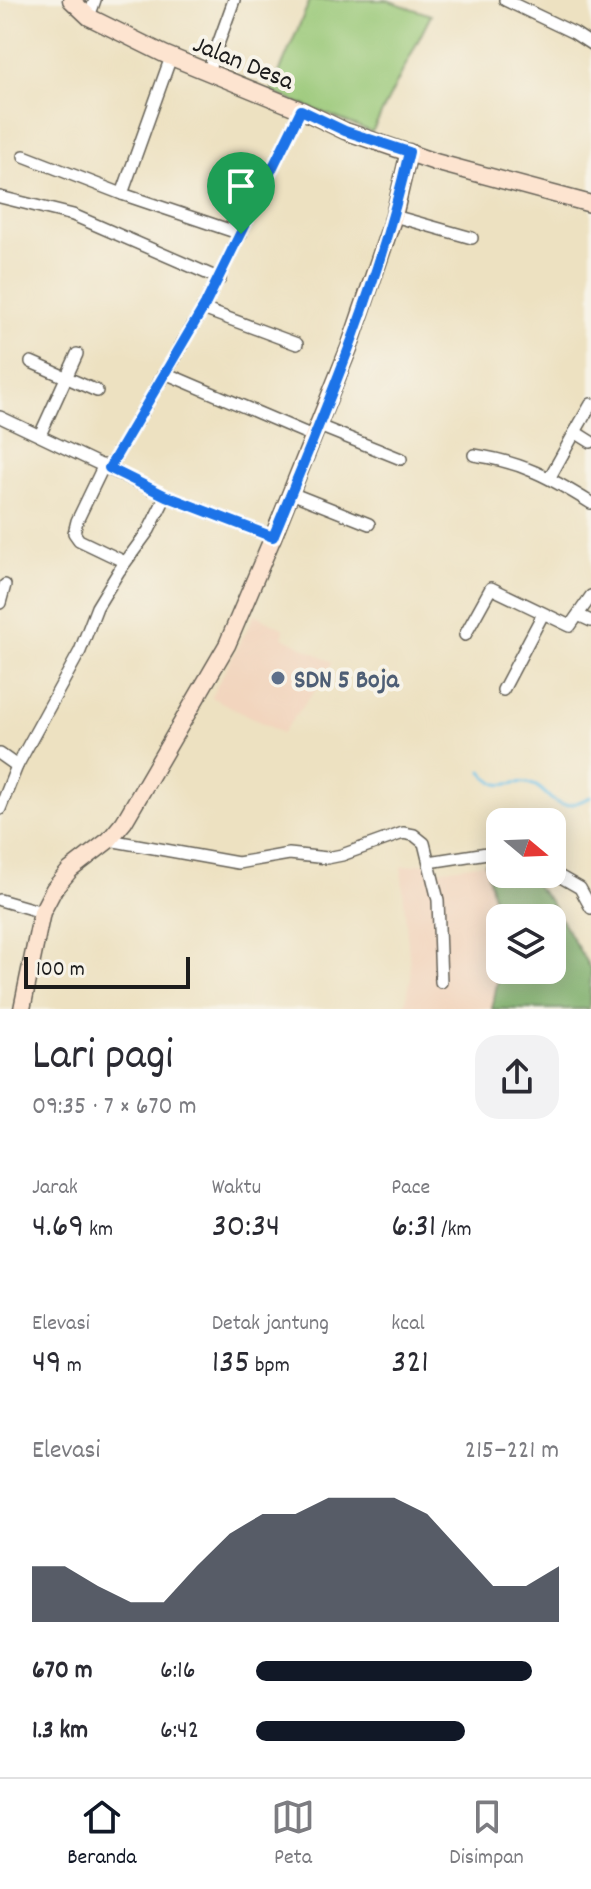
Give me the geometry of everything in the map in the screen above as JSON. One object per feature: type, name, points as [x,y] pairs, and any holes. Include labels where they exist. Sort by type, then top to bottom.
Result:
[{"type":"street","name":"Jalan Desa","points":[[71,0],[89,17],[171,57],[345,131],[498,180],[591,204]]},
{"type":"street","points":[[89,17],[95,0]]},
{"type":"street","points":[[208,72],[234,0]]},
{"type":"street","points":[[505,0],[591,44]]},
{"type":"street","points":[[122,194],[171,57]]},
{"type":"street","points":[[125,562],[79,540],[74,533],[77,521],[106,466],[220,279],[301,110]]},
{"type":"street","points":[[22,1009],[42,912],[54,889],[70,870],[109,840],[124,822],[227,645],[349,348],[394,216],[409,152]]},
{"type":"street","points":[[24,156],[122,194],[241,234]]},
{"type":"street","points":[[0,197],[73,215],[220,279]]},
{"type":"street","points":[[394,216],[472,238]]},
{"type":"street","points":[[203,309],[297,344]]},
{"type":"street","points":[[40,435],[77,354]]},
{"type":"street","points":[[31,362],[97,391]]},
{"type":"street","points":[[165,373],[317,431],[401,459]]},
{"type":"street","points":[[550,477],[591,404]]},
{"type":"street","points":[[0,417],[166,496],[273,537]]},
{"type":"street","points":[[575,432],[591,442]]},
{"type":"street","points":[[474,455],[514,463],[550,477],[591,503]]},
{"type":"street","points":[[291,493],[369,524]]},
{"type":"street","points":[[0,809],[17,766],[80,651],[97,607],[149,530],[166,496]]},
{"type":"street","points":[[0,603],[5,585]]},
{"type":"street","points":[[465,635],[491,588],[570,626],[585,618],[591,596]]},
{"type":"street","points":[[503,690],[543,614]]},
{"type":"street","points":[[0,754],[17,766]]},
{"type":"street","points":[[109,840],[238,863],[289,854],[327,858],[403,833],[414,835],[424,843],[438,900],[441,982]]},
{"type":"street","points":[[429,862],[486,853]]},
{"type":"street","points":[[566,880],[580,888],[591,908]]},
{"type":"street","points":[[0,900],[42,912]]},
{"type":"shaded area","points":[[255,614],[284,629],[283,637],[332,662],[322,682],[282,733],[211,697]]},
{"type":"shaded area","points":[[425,863],[438,870],[485,863],[486,888],[491,888],[495,904],[486,904],[486,984],[497,984],[492,1009],[404,1009],[411,978],[401,867]]},
{"type":"green space","points":[[310,0],[387,0],[431,15],[372,132],[271,92]]},
{"type":"green space","points":[[491,888],[538,888],[552,904],[495,904]]},
{"type":"green space","points":[[566,928],[591,970],[589,1009],[492,1009],[497,984],[566,984]]},
{"type":"waterway","points":[[482,771],[494,783],[534,785],[561,804],[572,804],[591,797]]},
{"type":"place","name":"SDN 5 Boja","points":[[278,678]]},
{"type":"route","points":[[301,110],[345,131],[409,152],[394,216],[349,348],[273,537],[166,496],[109,468],[220,279],[241,234],[301,110]]}]
